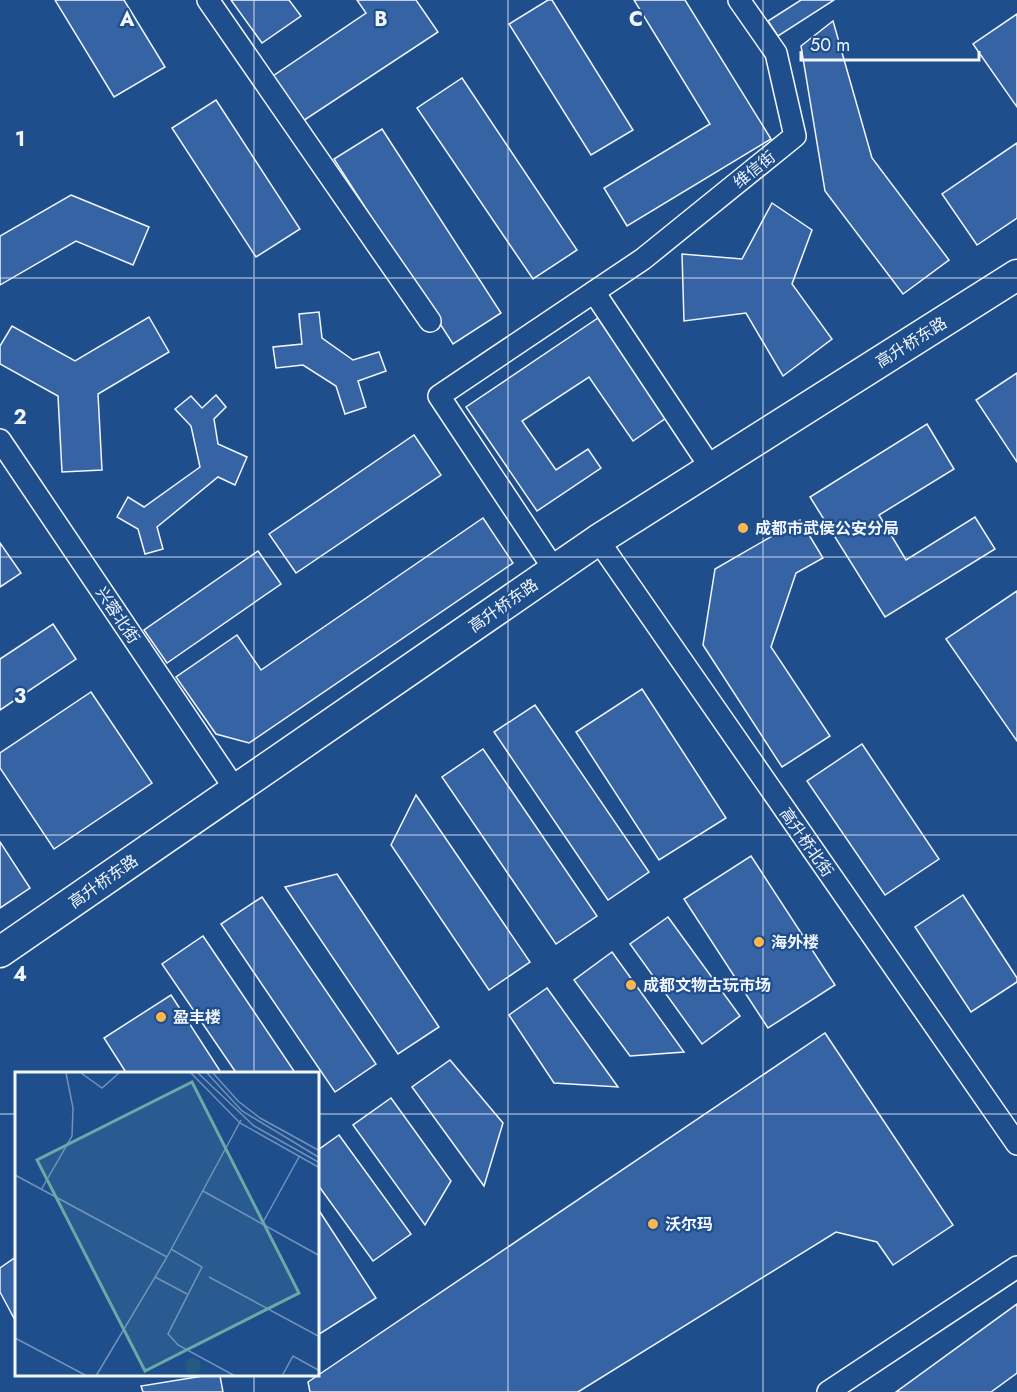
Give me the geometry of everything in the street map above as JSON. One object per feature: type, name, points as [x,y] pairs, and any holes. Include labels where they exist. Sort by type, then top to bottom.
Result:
[{"type":"street","points":[[208,0],[430,321]]},
{"type":"street","name":"维信街","points":[[554,569],[439,396],[643,259],[795,136],[776,53],[739,0]]},
{"type":"street","name":"高升桥东路","points":[[0,952],[554,569],[1017,275]]},
{"type":"street","points":[[594,292],[711,468]]},
{"type":"street","name":"兴蓉北街","points":[[0,440],[6,462],[236,789]]},
{"type":"street","name":"高升桥北街","points":[[598,540],[1017,1144]]},
{"type":"street","points":[[828,1392],[1017,1267]]},
{"type":"building","points":[[55,0],[124,0],[165,67],[114,97]]},
{"type":"building","points":[[231,0],[289,0],[301,16],[262,43]]},
{"type":"building","points":[[357,0],[416,0],[438,32],[303,121],[273,76],[366,13]]},
{"type":"building","points":[[548,0],[552,0],[633,130],[591,155],[509,24]]},
{"type":"building","points":[[634,0],[685,0],[771,139],[627,226],[604,188],[710,124]]},
{"type":"building","points":[[801,0],[834,0],[778,36],[768,21]]},
{"type":"building","points":[[1017,14],[1017,107],[973,44]]},
{"type":"building","points":[[833,21],[872,158],[949,260],[903,294],[825,191],[801,46]]},
{"type":"building","points":[[462,78],[577,250],[533,279],[417,108]]},
{"type":"building","points":[[216,100],[300,229],[256,257],[172,128]]},
{"type":"building","points":[[382,129],[501,313],[453,344],[334,159]]},
{"type":"building","points":[[1017,143],[1017,218],[977,245],[942,194]]},
{"type":"building","points":[[71,195],[149,227],[133,265],[76,241],[0,285],[0,236]]},
{"type":"building","points":[[772,203],[812,230],[792,284],[832,339],[783,376],[746,313],[684,321],[682,254],[742,259]]},
{"type":"building","points":[[319,312],[322,338],[353,360],[379,352],[386,371],[358,381],[366,407],[345,414],[336,386],[303,365],[276,368],[273,347],[302,344],[299,314]]},
{"type":"building","points":[[149,317],[169,352],[98,394],[102,470],[62,472],[58,396],[0,364],[0,346],[12,326],[75,361]]},
{"type":"building","points":[[598,318],[666,418],[633,441],[589,377],[522,421],[556,470],[588,449],[601,468],[537,511],[466,407]]},
{"type":"building","points":[[1017,373],[1017,462],[976,400]]},
{"type":"building","points":[[216,395],[226,407],[214,419],[218,444],[247,457],[235,485],[218,477],[157,527],[163,549],[145,554],[138,529],[117,517],[128,497],[144,507],[200,467],[191,426],[175,409],[191,396],[202,408]]},
{"type":"building","points":[[927,424],[954,469],[879,515],[906,560],[975,517],[995,549],[885,617],[810,497]]},
{"type":"building","points":[[414,435],[441,475],[296,573],[269,534]]},
{"type":"building","points":[[483,518],[513,563],[249,743],[216,734],[176,677],[237,635],[261,670]]},
{"type":"building","points":[[800,520],[823,558],[796,573],[771,647],[830,736],[782,767],[703,645],[715,569]]},
{"type":"building","points":[[0,543],[21,573],[0,587]]},
{"type":"building","points":[[258,551],[281,584],[167,663],[144,630]]},
{"type":"building","points":[[1017,591],[1017,741],[946,639]]},
{"type":"building","points":[[53,624],[76,659],[0,710],[0,659]]},
{"type":"building","points":[[642,689],[726,818],[659,860],[576,732]]},
{"type":"building","points":[[91,692],[152,783],[54,849],[0,768],[0,753]]},
{"type":"building","points":[[535,705],[649,872],[608,900],[494,732]]},
{"type":"building","points":[[862,744],[939,859],[885,895],[807,781]]},
{"type":"building","points":[[483,749],[597,916],[556,944],[442,777]]},
{"type":"building","points":[[416,795],[530,962],[489,990],[391,845]]},
{"type":"building","points":[[0,842],[30,888],[0,908]]},
{"type":"building","name":"海外楼","points":[[751,856],[835,985],[768,1028],[684,899]]},
{"type":"building","points":[[337,874],[439,1027],[398,1054],[285,887]]},
{"type":"building","points":[[963,895],[1017,978],[1017,982],[971,1012],[915,927]]},
{"type":"building","points":[[262,897],[376,1064],[335,1092],[221,924]]},
{"type":"building","points":[[668,917],[740,1016],[702,1044],[630,944]]},
{"type":"building","points":[[203,936],[295,1072],[236,1072],[162,964]]},
{"type":"building","points":[[612,952],[684,1052],[630,1056],[574,980]]},
{"type":"building","points":[[547,988],[618,1087],[554,1083],[509,1015]]},
{"type":"building","name":"盈丰楼","points":[[171,995],[221,1072],[126,1072],[104,1038]]},
{"type":"building","points":[[825,1033],[953,1225],[893,1265],[877,1242],[836,1232],[578,1392],[310,1392],[308,1382],[320,1377],[320,1374]]},
{"type":"building","points":[[450,1060],[503,1123],[484,1186],[412,1087]]},
{"type":"building","points":[[391,1098],[451,1181],[425,1225],[353,1125]]},
{"type":"building","points":[[339,1135],[411,1234],[373,1261],[320,1188],[320,1149]]},
{"type":"building","points":[[320,1212],[376,1298],[320,1334]]},
{"type":"building","points":[[15,1258],[15,1320],[0,1292],[0,1268]]},
{"type":"building","points":[[1017,1304],[1017,1373],[991,1392],[896,1392]]},
{"type":"building","points":[[197,1377],[220,1377],[223,1392],[143,1392],[141,1386]]},
{"type":"place","name":"成都市武侯公安分局","points":[[743,528]]},
{"type":"place","name":"海外楼","points":[[759,942]]},
{"type":"place","name":"成都文物古玩市场","points":[[631,985]]},
{"type":"place","name":"盈丰楼","points":[[161,1017]]},
{"type":"place","name":"沃尔玛","points":[[653,1224]]}]
